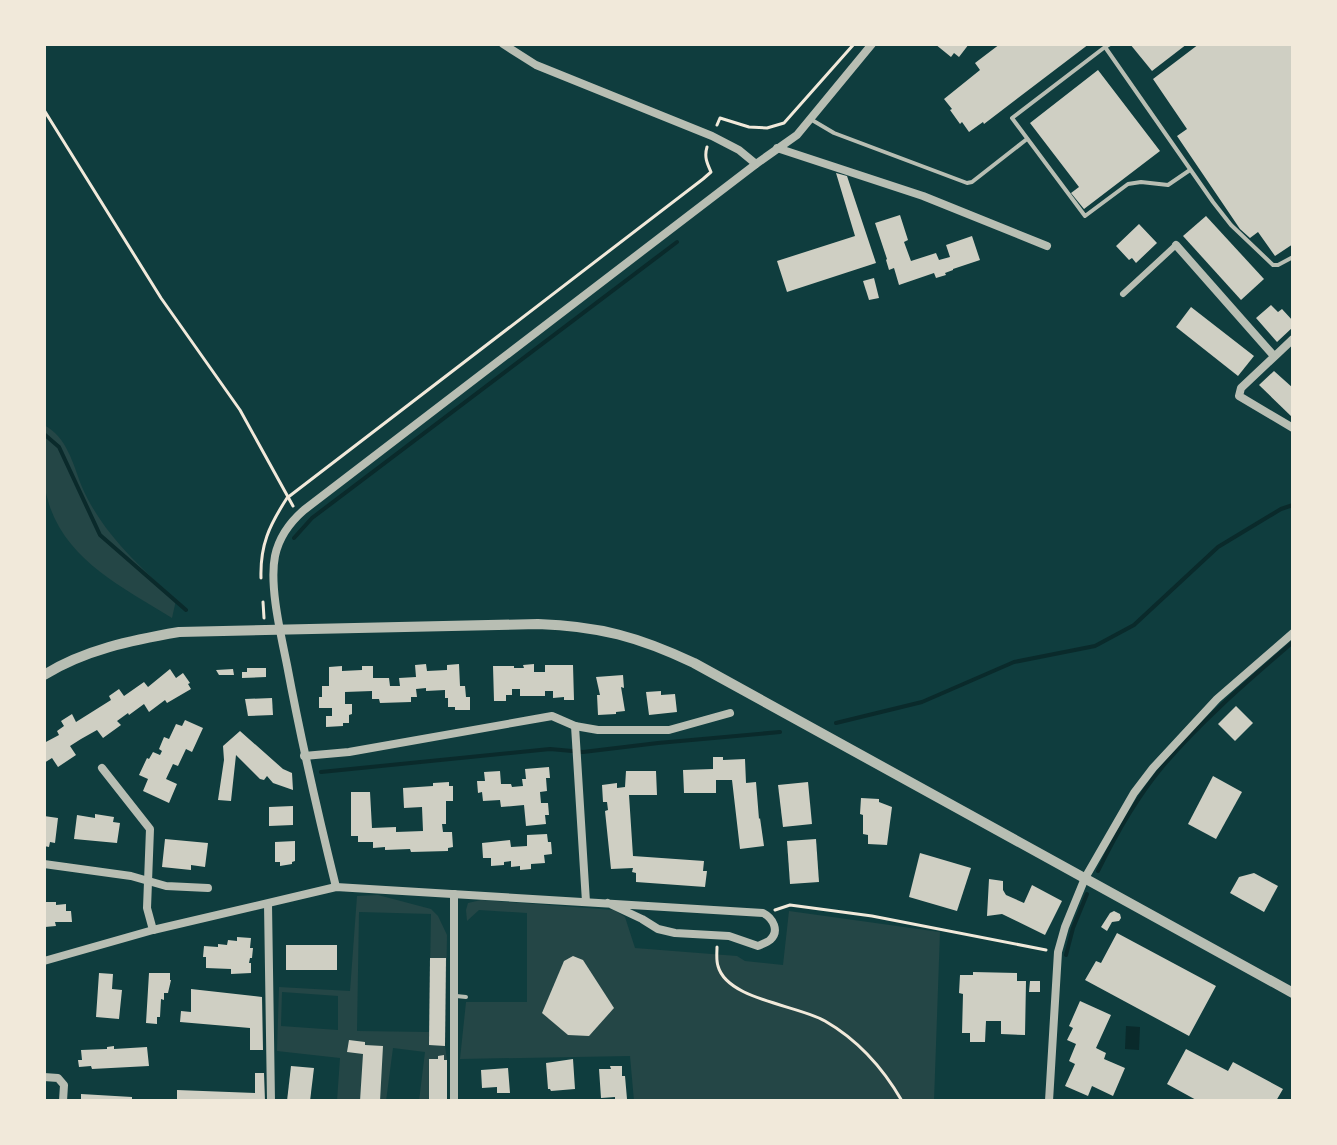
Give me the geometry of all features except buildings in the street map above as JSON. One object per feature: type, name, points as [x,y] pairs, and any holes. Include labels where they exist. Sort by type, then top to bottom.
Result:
[{"type":"street","points":[[503,44],[536,65],[712,136],[739,150],[756,164]]},
{"type":"street","points":[[336,887],[304,756],[280,629],[274,577],[275,555],[282,535],[299,514],[797,135],[872,44]]},
{"type":"street","points":[[777,148],[923,196],[1047,246]]},
{"type":"street","points":[[1123,294],[1176,245],[1274,356]]},
{"type":"street","points":[[1293,339],[1241,388],[1239,396],[1293,428]]},
{"type":"street","points":[[44,675],[93,651],[179,632],[560,625],[637,639],[694,663],[1293,993]]},
{"type":"street","points":[[1049,1101],[1058,952],[1085,878],[1134,793],[1153,768],[1217,699],[1293,633]]},
{"type":"street","points":[[304,756],[349,752],[552,716],[575,726],[598,730],[669,730],[730,713]]},
{"type":"street","points":[[575,726],[586,902]]},
{"type":"street","points":[[102,768],[150,829],[147,908],[153,930]]},
{"type":"street","points":[[44,864],[131,876],[166,886],[208,888]]},
{"type":"street","points":[[44,961],[153,930],[336,887],[608,903],[763,913],[771,917],[774,933],[769,941],[758,946],[729,936],[675,933],[658,929],[608,903]]},
{"type":"street","points":[[454,894],[454,1101]]},
{"type":"street","points":[[268,904],[271,1101]]},
{"type":"street","points":[[44,1077],[58,1078],[64,1085],[63,1101]]},
{"type":"lane","points":[[1190,170],[1168,185],[1128,184],[1085,216],[1012,118],[1107,46],[1231,225],[1268,261],[1278,265],[1293,257]]},
{"type":"lane","points":[[812,120],[834,133],[967,183],[1027,139]]},
{"type":"lane","points":[[453,996],[466,997]]},
{"type":"path","points":[[262,588],[262,547],[271,524],[287,498],[711,172],[705,154],[720,118],[749,127],[767,128],[784,123],[854,44]]},
{"type":"path","points":[[44,110],[161,298],[240,410],[287,498],[299,514]]},
{"type":"path","points":[[263,602],[264,630]]},
{"type":"path","points":[[763,913],[790,905],[940,928],[1058,952]]},
{"type":"path","points":[[717,936],[718,966],[722,976],[750,995],[808,1013],[839,1030],[872,1059],[902,1101]]},
{"type":"shaded area","points":[[44,425],[64,444],[90,504],[111,534],[176,600],[172,618],[93,566],[62,532],[45,488]]},
{"type":"shaded area","points":[[378,895],[431,909],[447,935],[447,1101],[419,1101],[425,1052],[393,1048],[386,1101],[337,1101],[340,1058],[277,1051],[279,987],[350,991],[357,896]],"holes":[[[359,912],[431,914],[429,1032],[357,1031]],[[282,992],[338,996],[338,1030],[281,1026]]]},
{"type":"shaded area","points":[[481,900],[614,910],[625,917],[635,948],[737,956],[745,961],[783,965],[789,911],[940,932],[934,1101],[634,1101],[630,1056],[460,1059],[466,1002],[527,1002],[527,913],[479,910],[467,921],[468,903]]},
{"type":"shaded area","points":[[1126,1026],[1140,1027],[1139,1050],[1125,1049]]},
{"type":"waterway","points":[[294,538],[312,518],[677,242]]},
{"type":"waterway","points":[[44,434],[59,447],[100,535],[186,610]]},
{"type":"waterway","points":[[836,723],[922,702],[1014,662],[1095,646],[1134,625],[1218,547],[1293,505]]},
{"type":"waterway","points":[[1098,871],[1144,790],[1163,766],[1209,717],[1293,642]]},
{"type":"waterway","points":[[321,772],[550,749],[583,752],[780,732]]},
{"type":"waterway","points":[[1066,955],[1087,894]]}]
